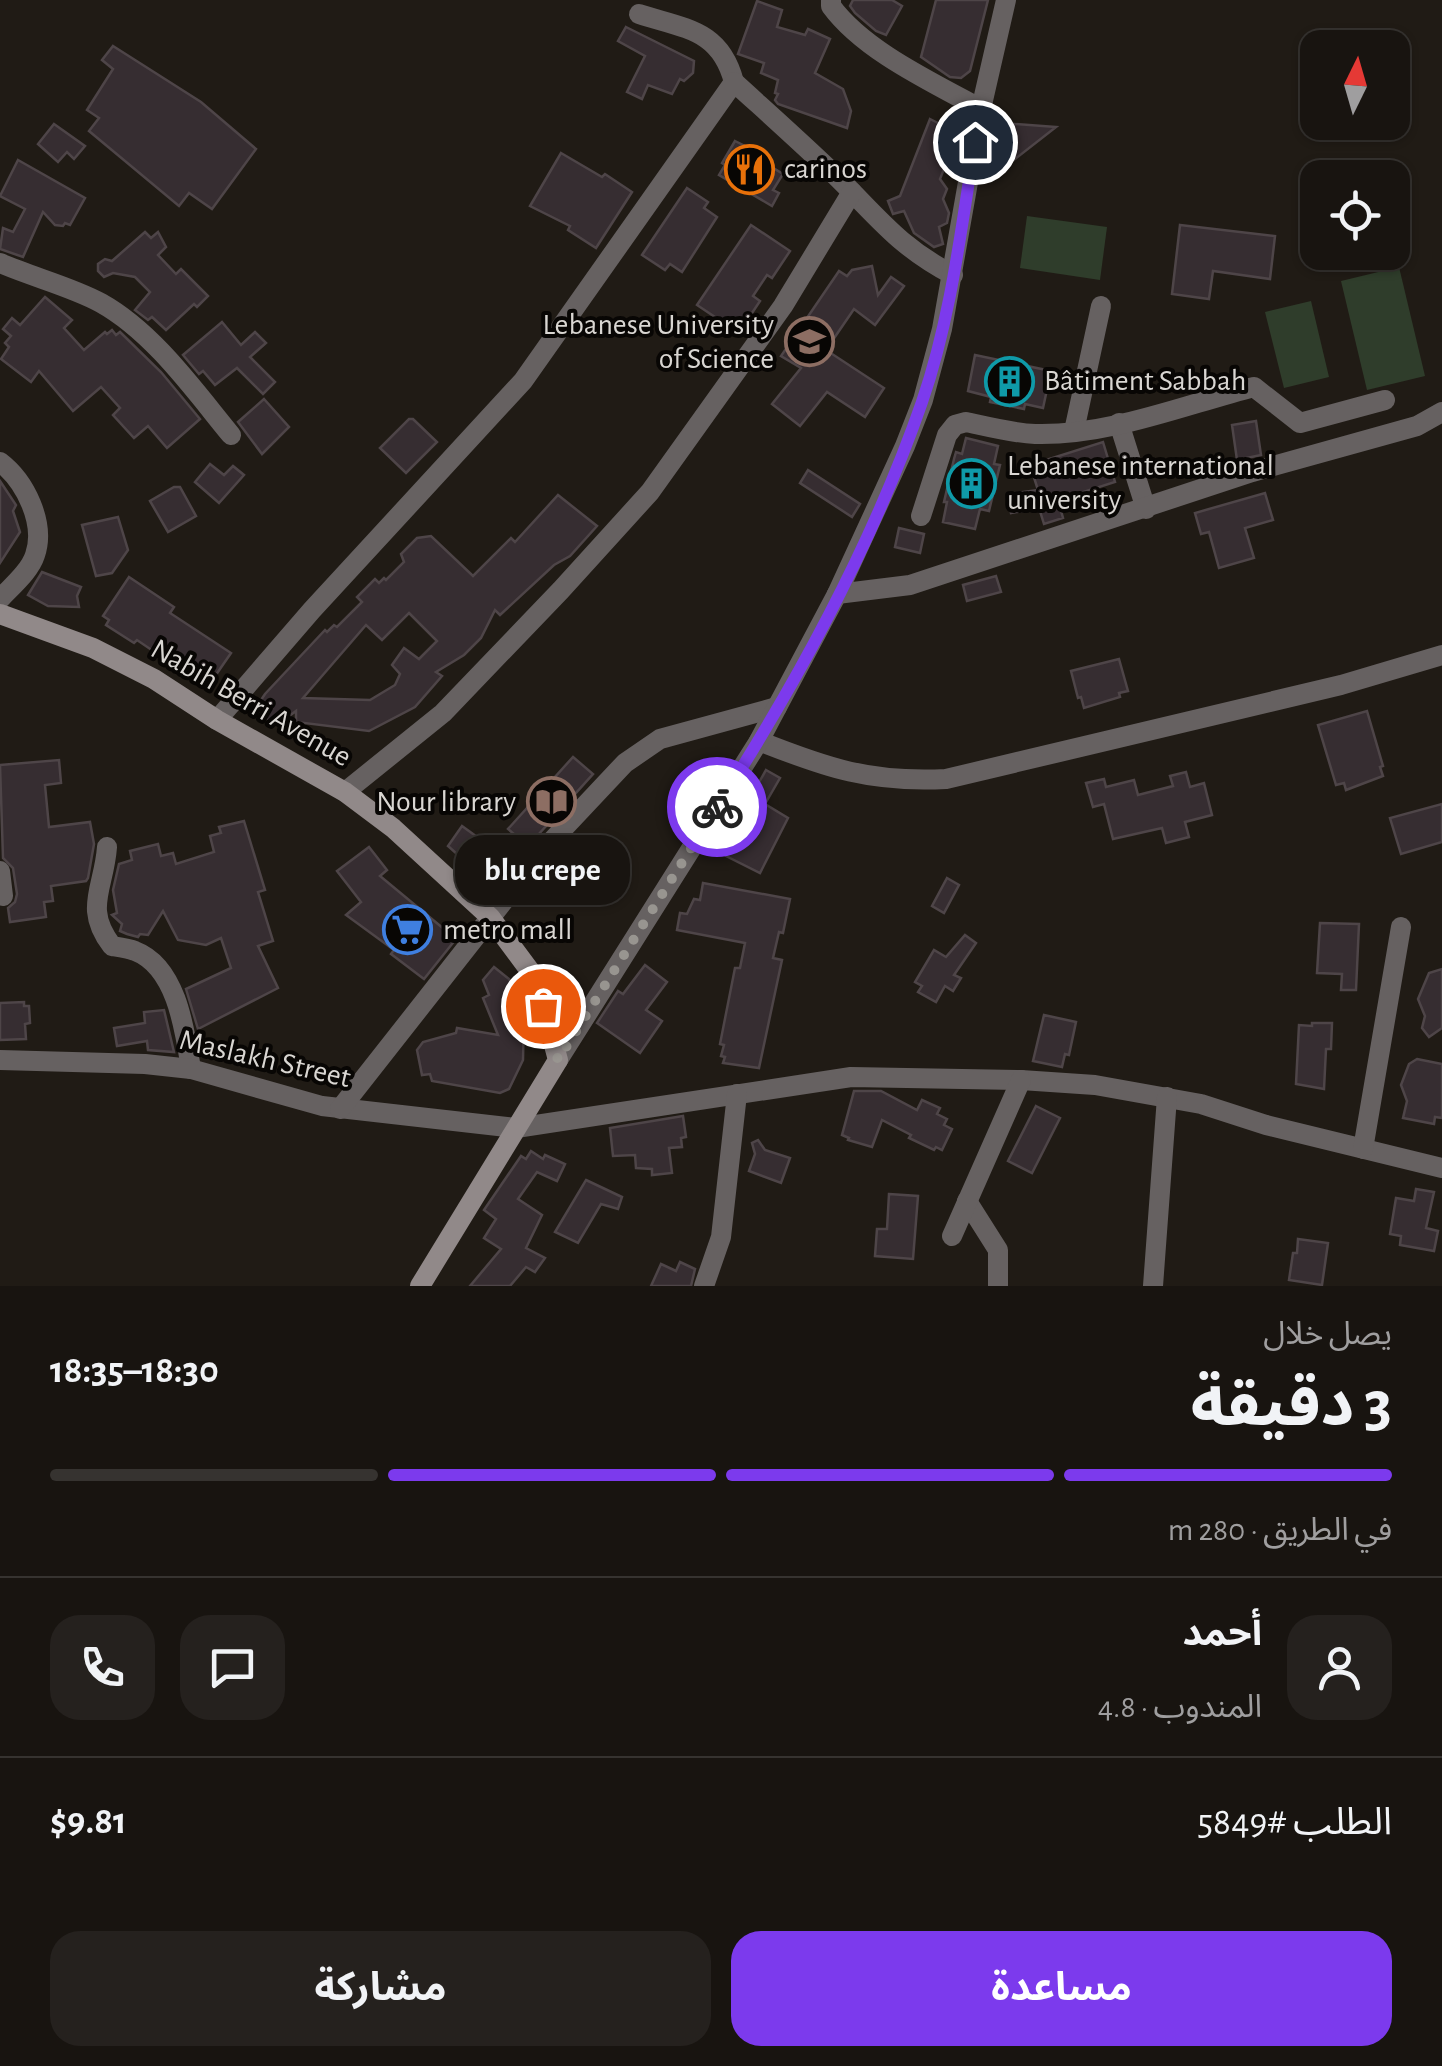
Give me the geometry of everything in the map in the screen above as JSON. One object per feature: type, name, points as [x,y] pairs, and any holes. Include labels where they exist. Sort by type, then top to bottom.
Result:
[{"type":"main road","name":"Nabih Berri Avenue","points":[[0,614],[93,648],[154,679],[217,720],[345,792],[393,828],[490,917],[536,979],[558,1060]]},
{"type":"main road","points":[[420,1286],[558,1060]]},
{"type":"street","points":[[831,0],[830,6],[843,23],[920,77],[980,109]]},
{"type":"street","points":[[558,1060],[759,742],[837,594],[923,400],[953,274],[980,109],[1006,0]]},
{"type":"street","points":[[638,14],[698,33],[716,44],[726,56],[734,82],[852,192],[888,232],[908,249],[953,274]]},
{"type":"street","points":[[217,720],[523,380],[734,82]]},
{"type":"street","points":[[345,792],[443,713],[650,492],[784,306],[852,192]]},
{"type":"street","points":[[0,263],[97,300],[119,314],[171,364],[231,435]]},
{"type":"street","points":[[1074,431],[1102,306]]},
{"type":"street","points":[[921,516],[947,435],[955,424],[966,422],[1036,434],[1074,431],[1254,387],[1300,423],[1385,400]]},
{"type":"street","points":[[837,594],[910,585],[1252,472],[1418,426],[1442,412]]},
{"type":"street","points":[[1119,423],[1146,509]]},
{"type":"street","points":[[0,462],[12,471],[26,495],[36,517],[38,540],[33,561],[0,599]]},
{"type":"street","points":[[759,742],[852,774],[907,781],[946,779],[1340,686],[1442,656]]},
{"type":"street","points":[[340,1109],[546,847],[625,762],[660,739],[777,707]]},
{"type":"street","points":[[106,847],[105,874],[96,893],[98,928],[112,946],[137,951],[162,974],[186,1033],[191,1069]]},
{"type":"street","points":[[0,871],[3,896]]},
{"type":"street","points":[[1363,1149],[1401,927]]},
{"type":"street","name":"Maslakh Street","points":[[0,1060],[128,1063],[191,1069],[274,1095],[340,1109],[516,1128],[852,1077],[1095,1085],[1201,1104],[1266,1126],[1442,1168]]},
{"type":"street","points":[[952,1236],[1021,1080]]},
{"type":"street","points":[[704,1286],[721,1238],[737,1094]]},
{"type":"street","points":[[1153,1286],[1168,1098]]},
{"type":"street","points":[[967,1201],[998,1250],[998,1286]]},
{"type":"green space","points":[[1027,216],[1107,227],[1100,280],[1020,268]]},
{"type":"green space","points":[[1400,270],[1425,376],[1367,390],[1341,281]]},
{"type":"green space","points":[[1311,301],[1329,377],[1284,388],[1265,312]]},
{"type":"building","points":[[853,0],[892,0],[902,6],[886,35],[855,13],[850,6]]},
{"type":"building","points":[[936,0],[988,0],[970,71],[961,78],[950,77],[921,57]]},
{"type":"building","points":[[757,1],[782,10],[777,27],[805,35],[808,29],[830,39],[815,73],[843,89],[851,111],[847,128],[778,104],[778,80],[761,73],[764,63],[738,54]]},
{"type":"building","points":[[626,27],[694,61],[693,73],[684,81],[680,79],[672,94],[648,85],[642,99],[627,92],[645,56],[618,41]]},
{"type":"building","points":[[113,46],[201,102],[256,149],[212,209],[189,193],[179,206],[89,131],[99,118],[87,110],[113,69],[102,60]]},
{"type":"building","points":[[930,119],[958,133],[940,179],[947,189],[943,199],[949,213],[947,223],[939,227],[943,244],[934,247],[914,233],[904,211],[893,214],[888,201],[900,196]]},
{"type":"building","points":[[1002,123],[1056,127],[1015,159],[1016,142],[1001,141]]},
{"type":"building","points":[[54,124],[85,146],[74,159],[67,152],[58,162],[38,144]]},
{"type":"building","name":"carinos","points":[[735,141],[763,155],[760,160],[783,174],[773,190],[779,193],[772,206],[719,175]]},
{"type":"building","points":[[561,153],[632,192],[596,248],[568,230],[570,226],[530,206]]},
{"type":"building","points":[[18,160],[85,198],[70,225],[55,225],[43,212],[23,257],[0,249],[3,228],[13,232],[25,209],[0,196]]},
{"type":"building","points":[[687,188],[708,202],[704,208],[717,217],[682,272],[670,264],[665,270],[642,255]]},
{"type":"building","points":[[751,225],[790,251],[772,278],[767,275],[753,296],[760,301],[742,328],[724,323],[697,305]]},
{"type":"building","points":[[1180,225],[1275,236],[1270,279],[1213,271],[1209,299],[1172,294]]},
{"type":"building","points":[[145,232],[151,238],[158,232],[166,247],[158,255],[176,274],[181,269],[208,296],[166,330],[152,317],[148,320],[135,310],[150,292],[135,277],[113,273],[104,277],[98,271],[98,264],[105,259],[112,261]]},
{"type":"building","name":"Lebanese University of Science","points":[[872,266],[878,295],[891,277],[904,286],[875,325],[854,309],[826,350],[884,388],[865,417],[827,392],[800,426],[772,404],[801,368],[781,356],[839,271],[847,276],[852,270]]},
{"type":"building","points":[[45,297],[72,320],[64,328],[84,350],[105,332],[120,332],[161,372],[200,419],[167,448],[148,426],[134,438],[113,415],[120,408],[101,387],[73,411],[39,371],[31,382],[1,359],[11,336],[3,329],[12,318],[20,325]]},
{"type":"building","points":[[222,322],[241,345],[255,332],[266,343],[250,357],[275,382],[263,394],[237,368],[215,385],[183,355]]},
{"type":"building","name":"Bâtiment Sabbah","points":[[975,355],[1051,371],[1043,408],[1025,404],[1024,409],[990,402],[991,397],[968,391]]},
{"type":"building","points":[[264,399],[289,427],[262,454],[238,422]]},
{"type":"building","points":[[409,419],[437,442],[406,473],[380,448]]},
{"type":"building","points":[[1256,421],[1261,455],[1237,460],[1232,425]]},
{"type":"building","name":"Lebanese international university","points":[[966,438],[998,446],[994,464],[1000,465],[989,511],[980,509],[975,529],[943,522],[954,459],[956,452],[962,454]]},
{"type":"building","points":[[1103,442],[1115,482],[1058,500],[1063,518],[1044,524],[1039,508],[1011,513],[1008,494],[1038,490],[1030,465]]},
{"type":"building","points":[[210,464],[224,475],[233,466],[244,475],[219,503],[195,482]]},
{"type":"building","points":[[808,470],[860,504],[852,517],[800,483]]},
{"type":"building","points":[[0,481],[16,505],[13,511],[20,532],[0,563]]},
{"type":"building","points":[[180,487],[196,516],[168,532],[150,501]]},
{"type":"building","points":[[1265,493],[1273,520],[1245,528],[1254,558],[1219,568],[1209,532],[1201,534],[1195,513]]},
{"type":"building","points":[[558,495],[597,526],[570,556],[554,565],[500,615],[495,610],[481,638],[464,655],[436,672],[442,676],[415,707],[369,731],[296,722],[296,711],[277,725],[260,715],[257,706],[265,694],[325,630],[337,627],[362,602],[357,597],[375,579],[379,583],[386,580],[404,562],[401,554],[417,538],[431,536],[473,576],[511,538],[515,542]],"holes":[[[409,613],[437,641],[419,659],[404,648],[392,665],[400,674],[395,685],[370,700],[303,698],[366,625],[382,640]]]},
{"type":"building","points":[[118,517],[128,550],[112,573],[96,576],[82,525]]},
{"type":"building","points":[[899,528],[924,534],[920,553],[895,547]]},
{"type":"building","points":[[42,572],[81,587],[77,596],[79,607],[48,606],[28,595]]},
{"type":"building","points":[[996,576],[1001,592],[967,601],[963,585]]},
{"type":"building","points":[[129,577],[174,607],[170,613],[231,653],[211,682],[200,675],[196,680],[137,640],[134,643],[106,625],[109,620],[103,616]]},
{"type":"building","points":[[1119,659],[1128,691],[1084,708],[1071,671]]},
{"type":"building","points":[[1367,711],[1383,776],[1346,790],[1344,783],[1336,785],[1318,725]]},
{"type":"building","name":"Nour library","points":[[573,757],[593,774],[528,846],[508,829]]},
{"type":"building","points":[[59,760],[61,783],[45,785],[49,827],[90,822],[94,844],[88,878],[51,886],[53,901],[44,902],[46,917],[10,922],[8,908],[17,894],[13,868],[3,858],[0,765]]},
{"type":"building","points":[[766,770],[780,778],[765,804],[788,818],[760,873],[726,856],[749,812],[744,809]]},
{"type":"building","points":[[1186,772],[1190,787],[1204,783],[1212,815],[1185,822],[1189,837],[1166,843],[1162,828],[1113,839],[1104,804],[1093,807],[1086,783],[1104,779],[1106,787],[1134,780],[1138,795],[1173,786],[1170,776]]},
{"type":"building","points":[[1442,804],[1442,842],[1401,854],[1390,818]]},
{"type":"building","points":[[244,821],[265,890],[258,892],[273,941],[258,946],[278,988],[198,1029],[186,989],[231,968],[221,938],[206,945],[178,940],[163,911],[148,935],[138,937],[120,931],[122,924],[112,915],[117,913],[113,890],[119,864],[132,860],[130,851],[158,844],[161,856],[173,853],[176,864],[214,852],[210,836],[221,833],[219,827]]},
{"type":"building","points":[[462,826],[491,847],[497,839],[507,846],[501,854],[515,865],[500,883],[487,874],[484,878],[448,846]]},
{"type":"building","points":[[369,847],[387,870],[380,876],[456,939],[424,979],[391,954],[394,950],[346,915],[361,902],[337,871]]},
{"type":"building","points":[[947,878],[959,885],[944,913],[932,906]]},
{"type":"building","points":[[703,883],[790,899],[773,958],[782,960],[759,1068],[723,1063],[725,1057],[721,1056],[735,968],[740,968],[745,943],[677,930],[680,913],[687,914],[694,899],[700,900]]},
{"type":"building","points":[[1320,923],[1359,924],[1356,990],[1341,990],[1342,974],[1317,973]]},
{"type":"building","points":[[965,935],[976,943],[954,975],[961,978],[953,991],[945,986],[936,1002],[918,992],[922,986],[915,982],[934,950],[946,957]]},
{"type":"building","points":[[645,965],[667,982],[646,1010],[662,1021],[640,1053],[597,1023],[618,991],[623,994]]},
{"type":"building","points":[[494,967],[509,979],[524,1013],[523,1060],[509,1089],[500,1093],[432,1081],[430,1074],[422,1075],[417,1050],[423,1042],[456,1033],[457,1028],[498,1035],[483,998],[489,995],[483,980]]},
{"type":"building","points":[[1442,969],[1442,1028],[1429,1037],[1422,1028],[1425,1016],[1418,999],[1429,973]]},
{"type":"building","points":[[24,1002],[24,1006],[29,1006],[30,1023],[25,1024],[26,1039],[0,1040],[0,1003]]},
{"type":"building","points":[[164,1010],[174,1052],[148,1050],[147,1041],[117,1046],[114,1028],[145,1023],[144,1012]]},
{"type":"building","points":[[1044,1015],[1076,1022],[1069,1055],[1065,1054],[1062,1067],[1033,1061]]},
{"type":"building","points":[[1332,1023],[1324,1089],[1296,1084],[1299,1025]]},
{"type":"building","points":[[1417,1059],[1442,1064],[1442,1118],[1435,1117],[1434,1124],[1403,1118],[1407,1101],[1401,1085],[1409,1064]]},
{"type":"building","points":[[854,1091],[881,1091],[917,1110],[922,1100],[940,1108],[937,1114],[947,1119],[944,1125],[952,1129],[942,1150],[909,1138],[911,1135],[882,1120],[872,1147],[848,1140],[842,1135]]},
{"type":"building","points":[[1036,1106],[1060,1118],[1032,1173],[1008,1161]]},
{"type":"building","points":[[683,1116],[686,1137],[681,1138],[682,1147],[669,1148],[672,1173],[652,1175],[652,1169],[636,1168],[635,1155],[613,1156],[610,1128]]},
{"type":"building","points":[[758,1140],[765,1150],[790,1158],[781,1183],[749,1171],[755,1154],[752,1143]]},
{"type":"building","points":[[531,1151],[543,1159],[545,1155],[565,1164],[557,1181],[537,1172],[518,1199],[542,1215],[526,1248],[545,1258],[535,1272],[526,1267],[510,1286],[470,1286],[501,1249],[484,1238],[496,1219],[484,1210],[521,1156],[526,1159]]},
{"type":"building","points":[[586,1180],[622,1197],[618,1209],[601,1204],[578,1243],[555,1232]]},
{"type":"building","points":[[1416,1189],[1434,1192],[1426,1228],[1438,1231],[1434,1251],[1400,1245],[1401,1236],[1390,1234],[1396,1198],[1414,1201]]},
{"type":"building","points":[[889,1194],[918,1196],[913,1259],[875,1256],[877,1229],[887,1229]]},
{"type":"building","points":[[1298,1239],[1328,1243],[1322,1285],[1289,1280]]},
{"type":"building","points":[[680,1262],[695,1269],[691,1286],[651,1286],[661,1264],[676,1271]]},
{"type":"way so far","points":[[543,1006],[558,1060],[717,807]]},
{"type":"place","name":"carinos","points":[[749,169]]},
{"type":"place","name":"Lebanese University of Science","points":[[809,342]]},
{"type":"place","name":"Bâtiment Sabbah","points":[[1009,381]]},
{"type":"place","name":"Lebanese international university","points":[[972,483]]},
{"type":"place","name":"Nour library","points":[[551,802]]},
{"type":"place","name":"metro mall","points":[[408,930]]},
{"type":"place","name":"blu crepe","points":[[543,1006]]},
{"type":"route","points":[[717,807],[759,742],[837,594],[923,400],[942,330],[975,142]]}]
